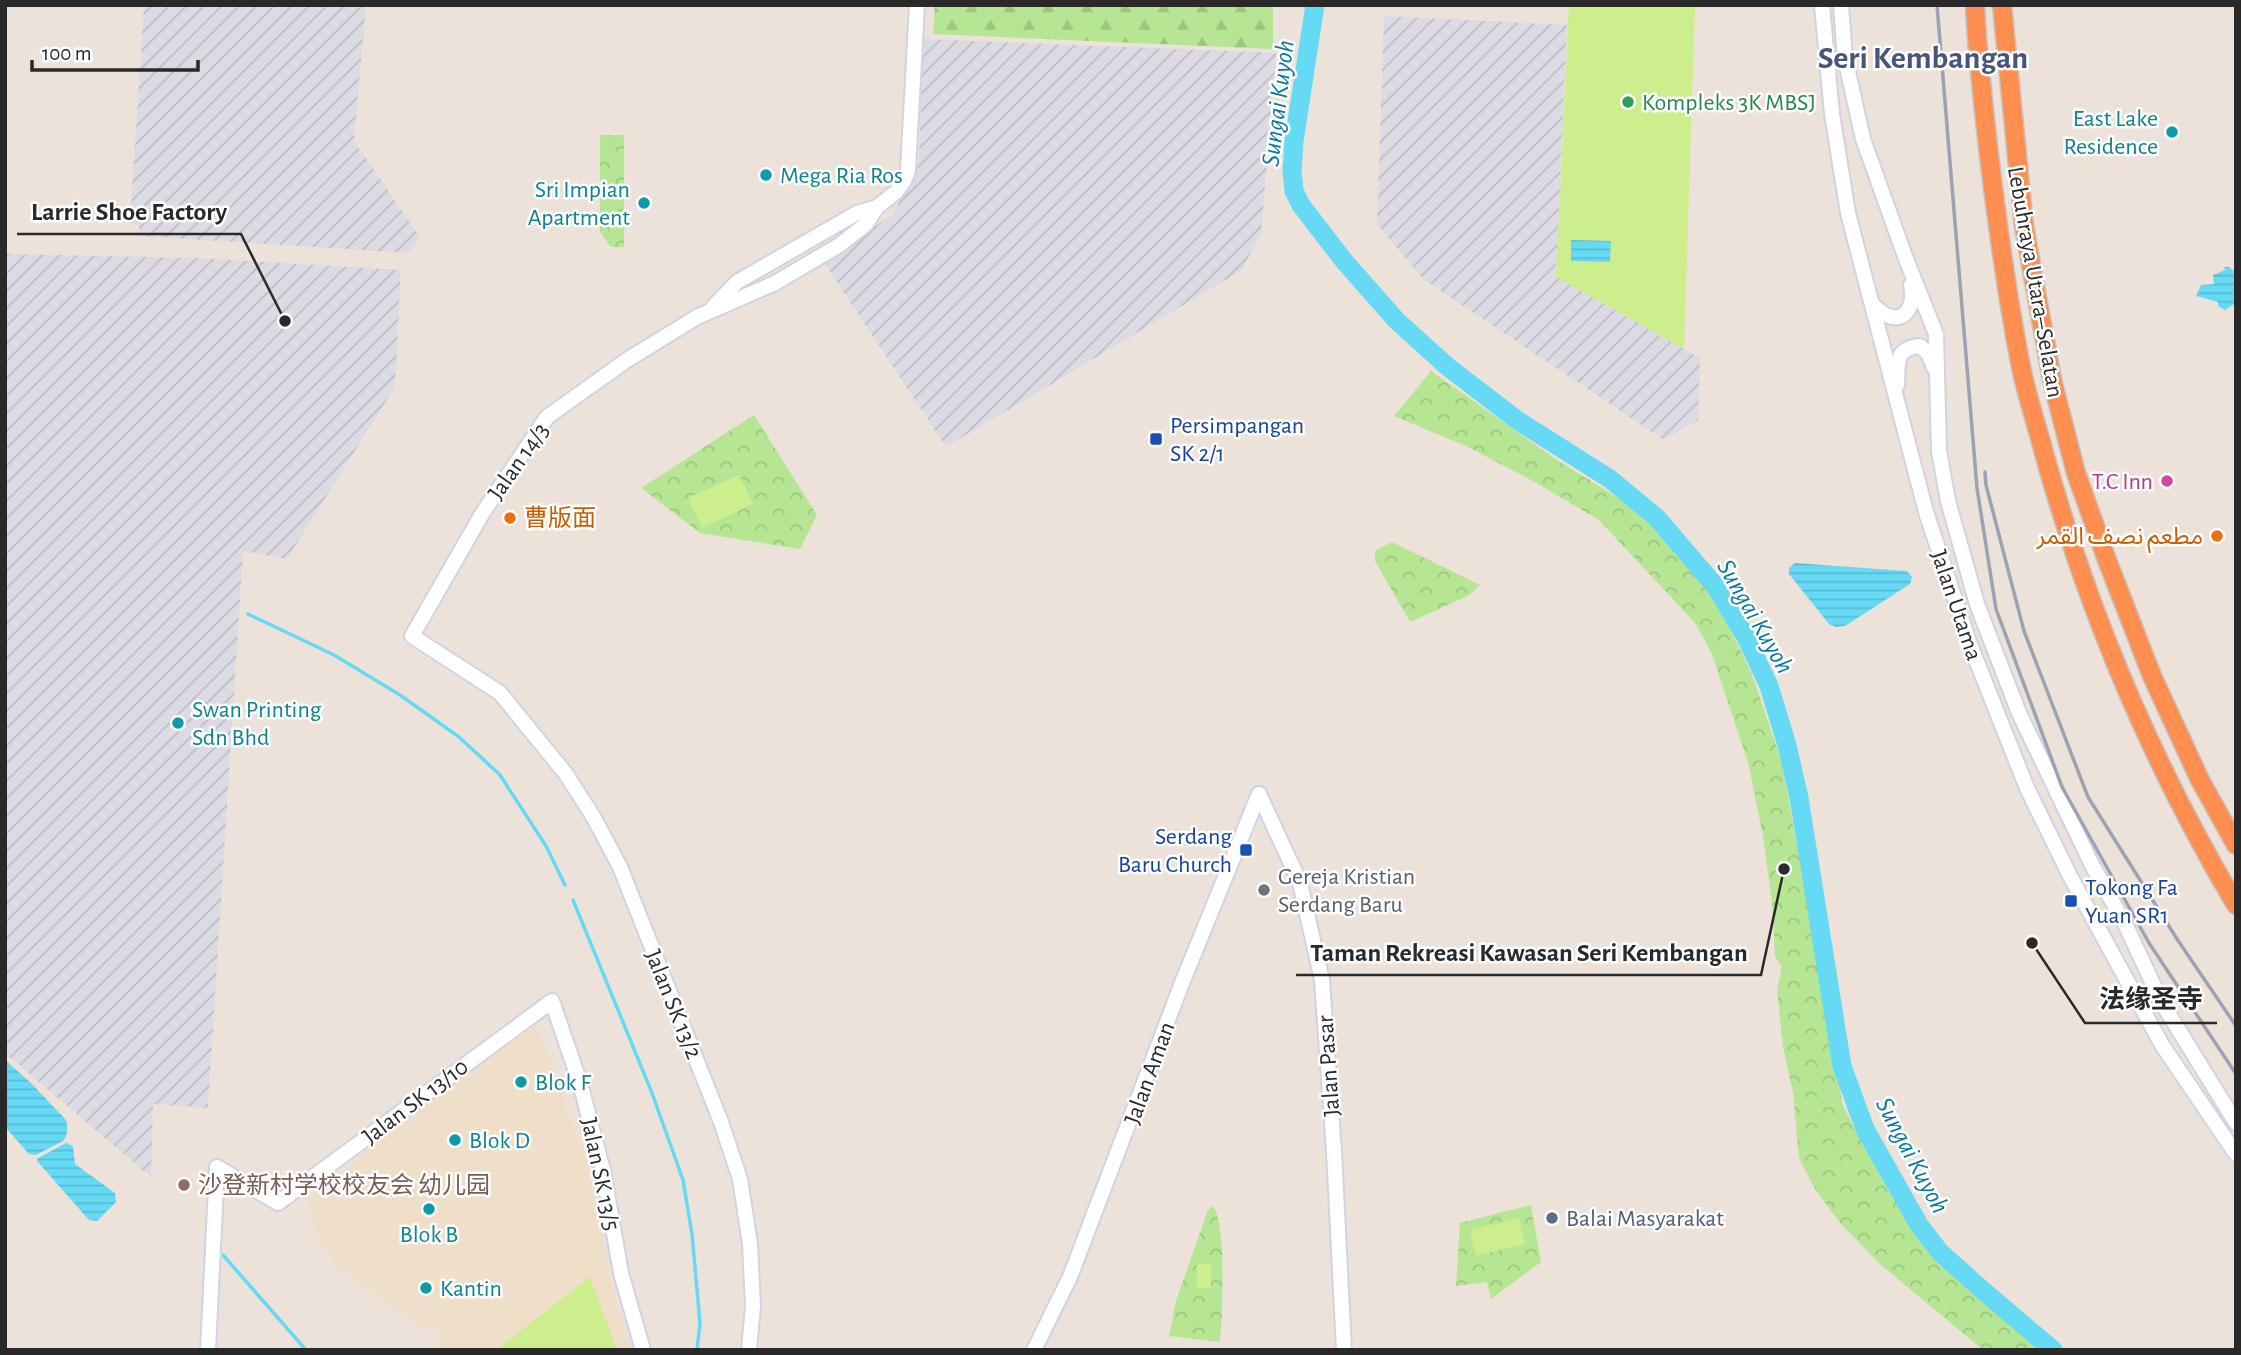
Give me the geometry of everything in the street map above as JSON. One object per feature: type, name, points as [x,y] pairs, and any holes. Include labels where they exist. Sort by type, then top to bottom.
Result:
[{"type":"highway","name":"Lebuhraya Utara–Selatan","points":[[1975,5],[1998,234],[2022,374],[2056,495],[2079,570],[2120,674],[2163,771],[2236,905]]},
{"type":"highway","name":"Lebuhraya Utara–Selatan","points":[[2002,5],[2024,226],[2052,380],[2073,463],[2106,560],[2152,676],[2195,770],[2236,845]]},
{"type":"street","name":"Jalan 14/3","points":[[412,636],[482,514],[547,417],[627,360],[710,310],[775,283],[838,246],[865,225],[877,207],[896,192],[908,170],[917,5]]},
{"type":"street","name":"Jalan Utama","points":[[1822,5],[1825,55],[1837,151],[1861,267],[1934,538],[1989,697],[2027,788],[2093,920],[2162,1045],[2236,1154]]},
{"type":"street","name":"Jalan Utama","points":[[1841,5],[1845,58],[1863,139],[1936,334],[1939,451],[1948,501],[1977,604],[2019,713],[2092,865],[2126,926],[2162,1003],[2236,1123]]},
{"type":"street","name":"Jalan 14/3","points":[[710,310],[737,282],[857,213],[877,207]]},
{"type":"street","points":[[744,297],[796,247]]},
{"type":"street","points":[[1872,304],[1886,316],[1897,317],[1908,311],[1913,302],[1913,293],[1906,259]]},
{"type":"street","points":[[1872,304],[1872,328],[1882,381],[1909,483],[1919,514],[1934,538]]},
{"type":"street","points":[[1897,401],[1899,362],[1902,352],[1908,347],[1920,346],[1928,353],[1936,373]]},
{"type":"street","name":"Jalan SK 13/2","points":[[412,636],[500,693],[566,775],[594,818],[620,867],[721,1122],[740,1179],[748,1221],[753,1306],[750,1350]]},
{"type":"street","name":"Jalan Aman","points":[[1034,1350],[1070,1277],[1192,959],[1259,794]]},
{"type":"street","name":"Jalan Pasar","points":[[1259,794],[1300,883],[1322,979],[1344,1350]]},
{"type":"street","name":"Jalan SK 13/10","points":[[208,1350],[218,1167],[278,1203],[552,1001]]},
{"type":"street","name":"Jalan SK 13/5","points":[[552,1001],[593,1131],[603,1170],[621,1273],[643,1350]]},
{"type":"shaded area","points":[[144,5],[366,5],[354,141],[420,237],[408,253],[140,236],[139,226],[130,223]]},
{"type":"shaded area","points":[[1384,16],[1567,25],[1556,276],[1700,358],[1698,420],[1664,440],[1423,279],[1377,224]]},
{"type":"shaded area","points":[[923,39],[1276,53],[1261,233],[1242,270],[946,447],[823,261],[893,214],[919,164]]},
{"type":"shaded area","points":[[5,254],[199,258],[401,270],[395,387],[287,559],[243,551],[208,1108],[153,1104],[151,1177],[5,1053]]},
{"type":"shaded area","points":[[537,1025],[586,1159],[612,1287],[633,1350],[437,1350],[440,1330],[422,1329],[336,1265],[319,1241],[307,1200],[483,1058]]},
{"type":"green space","points":[[935,5],[1273,5],[1273,49],[933,34]]},
{"type":"green space","name":"Kompleks 3K MBSJ","points":[[1569,5],[1695,5],[1684,349],[1556,277]]},
{"type":"green space","points":[[600,135],[624,135],[624,247],[611,247],[600,232]]},
{"type":"green space","points":[[1431,371],[1557,460],[1623,501],[1664,536],[1717,601],[1751,672],[1782,762],[1843,1106],[1889,1192],[1943,1266],[2047,1350],[1983,1350],[1881,1265],[1840,1223],[1815,1189],[1799,1158],[1793,1093],[1783,1047],[1777,989],[1782,968],[1775,956],[1772,902],[1763,836],[1748,762],[1712,654],[1696,624],[1599,520],[1466,446],[1394,416]]},
{"type":"green space","points":[[754,415],[817,515],[800,549],[700,533],[641,488]]},
{"type":"green space","points":[[739,475],[753,504],[702,528],[688,498]]},
{"type":"green space","points":[[1392,542],[1480,585],[1470,595],[1410,622],[1375,561],[1375,551]]},
{"type":"green space","points":[[1531,1205],[1541,1262],[1491,1299],[1487,1282],[1456,1286],[1460,1223]]},
{"type":"green space","points":[[1213,1206],[1222,1251],[1220,1342],[1169,1336],[1176,1301],[1208,1210]]},
{"type":"green space","points":[[1519,1218],[1525,1244],[1476,1256],[1470,1230]]},
{"type":"green space","points":[[1197,1264],[1211,1264],[1211,1288],[1197,1288]]},
{"type":"green space","points":[[590,1277],[617,1350],[496,1350]]},
{"type":"water","points":[[1571,240],[1611,241],[1610,262],[1571,261]]},
{"type":"water","points":[[2224,267],[2229,267],[2236,273],[2236,303],[2225,310],[2218,306],[2218,302],[2196,296],[2201,285],[2214,284],[2213,275],[2225,270]]},
{"type":"water","points":[[1795,563],[1907,571],[1912,577],[1910,584],[1845,626],[1836,627],[1829,624],[1789,574],[1789,568]]},
{"type":"water","points":[[5,1060],[66,1120],[67,1131],[63,1141],[36,1155],[29,1154],[5,1127]]},
{"type":"water","points":[[66,1143],[73,1146],[75,1164],[115,1193],[116,1202],[97,1221],[89,1220],[37,1161]]},
{"type":"waterway","name":"Sungai Kuyoh","points":[[1315,5],[1294,141],[1294,191],[1301,205],[1344,261],[1397,321],[1448,367],[1517,420],[1610,479],[1657,518],[1716,587],[1746,637],[1769,686],[1787,745],[1799,798],[1842,1066],[1865,1129],[1919,1225],[1940,1252],[2053,1350]]},
{"type":"waterway","points":[[248,614],[334,655],[400,695],[459,737],[500,775],[546,846],[565,885]]},
{"type":"waterway","points":[[573,900],[652,1093],[683,1180],[692,1234],[700,1323],[697,1350]]},
{"type":"waterway","points":[[223,1255],[306,1350]]},
{"type":"railway","points":[[1937,5],[1977,488],[1996,609],[2062,787],[2149,943],[2236,1074]]},
{"type":"railway","points":[[1985,472],[1986,485],[2024,631],[2088,797],[2177,939],[2236,1026]]},
{"type":"place","name":"Kompleks 3K MBSJ","points":[[1628,102]]},
{"type":"place","name":"East Lake Residence","points":[[2172,132]]},
{"type":"place","name":"Mega Ria Ros","points":[[766,175]]},
{"type":"place","name":"Sri Impian Apartment","points":[[644,203]]},
{"type":"place","name":"Larrie Shoe Factory","points":[[285,321]]},
{"type":"place","name":"Persimpangan SK 2/1","points":[[1156,439]]},
{"type":"place","name":"T.C Inn","points":[[2167,481]]},
{"type":"place","name":"曹版面","points":[[510,518]]},
{"type":"place","name":"مطعم نصف القمر","points":[[2217,536]]},
{"type":"place","name":"Swan Printing Sdn Bhd","points":[[178,723]]},
{"type":"place","name":"Serdang Baru Church","points":[[1246,850]]},
{"type":"place","name":"Taman Rekreasi Kawasan Seri Kembangan","points":[[1784,869]]},
{"type":"place","name":"Gereja Kristian Serdang Baru","points":[[1264,890]]},
{"type":"place","name":"Tokong Fa Yuan SR1","points":[[2071,901]]},
{"type":"place","name":"法缘圣寺","points":[[2032,943]]},
{"type":"place","name":"Blok F","points":[[521,1082]]},
{"type":"place","name":"Blok D","points":[[455,1140]]},
{"type":"place","name":"沙登新村学校校友会 幼儿园","points":[[184,1185]]},
{"type":"place","name":"Blok B","points":[[429,1209]]},
{"type":"place","name":"Balai Masyarakat","points":[[1552,1218]]},
{"type":"place","name":"Kantin","points":[[426,1288]]},
{"type":"district","name":"Seri Kembangan","points":[[1923,57]]}]
